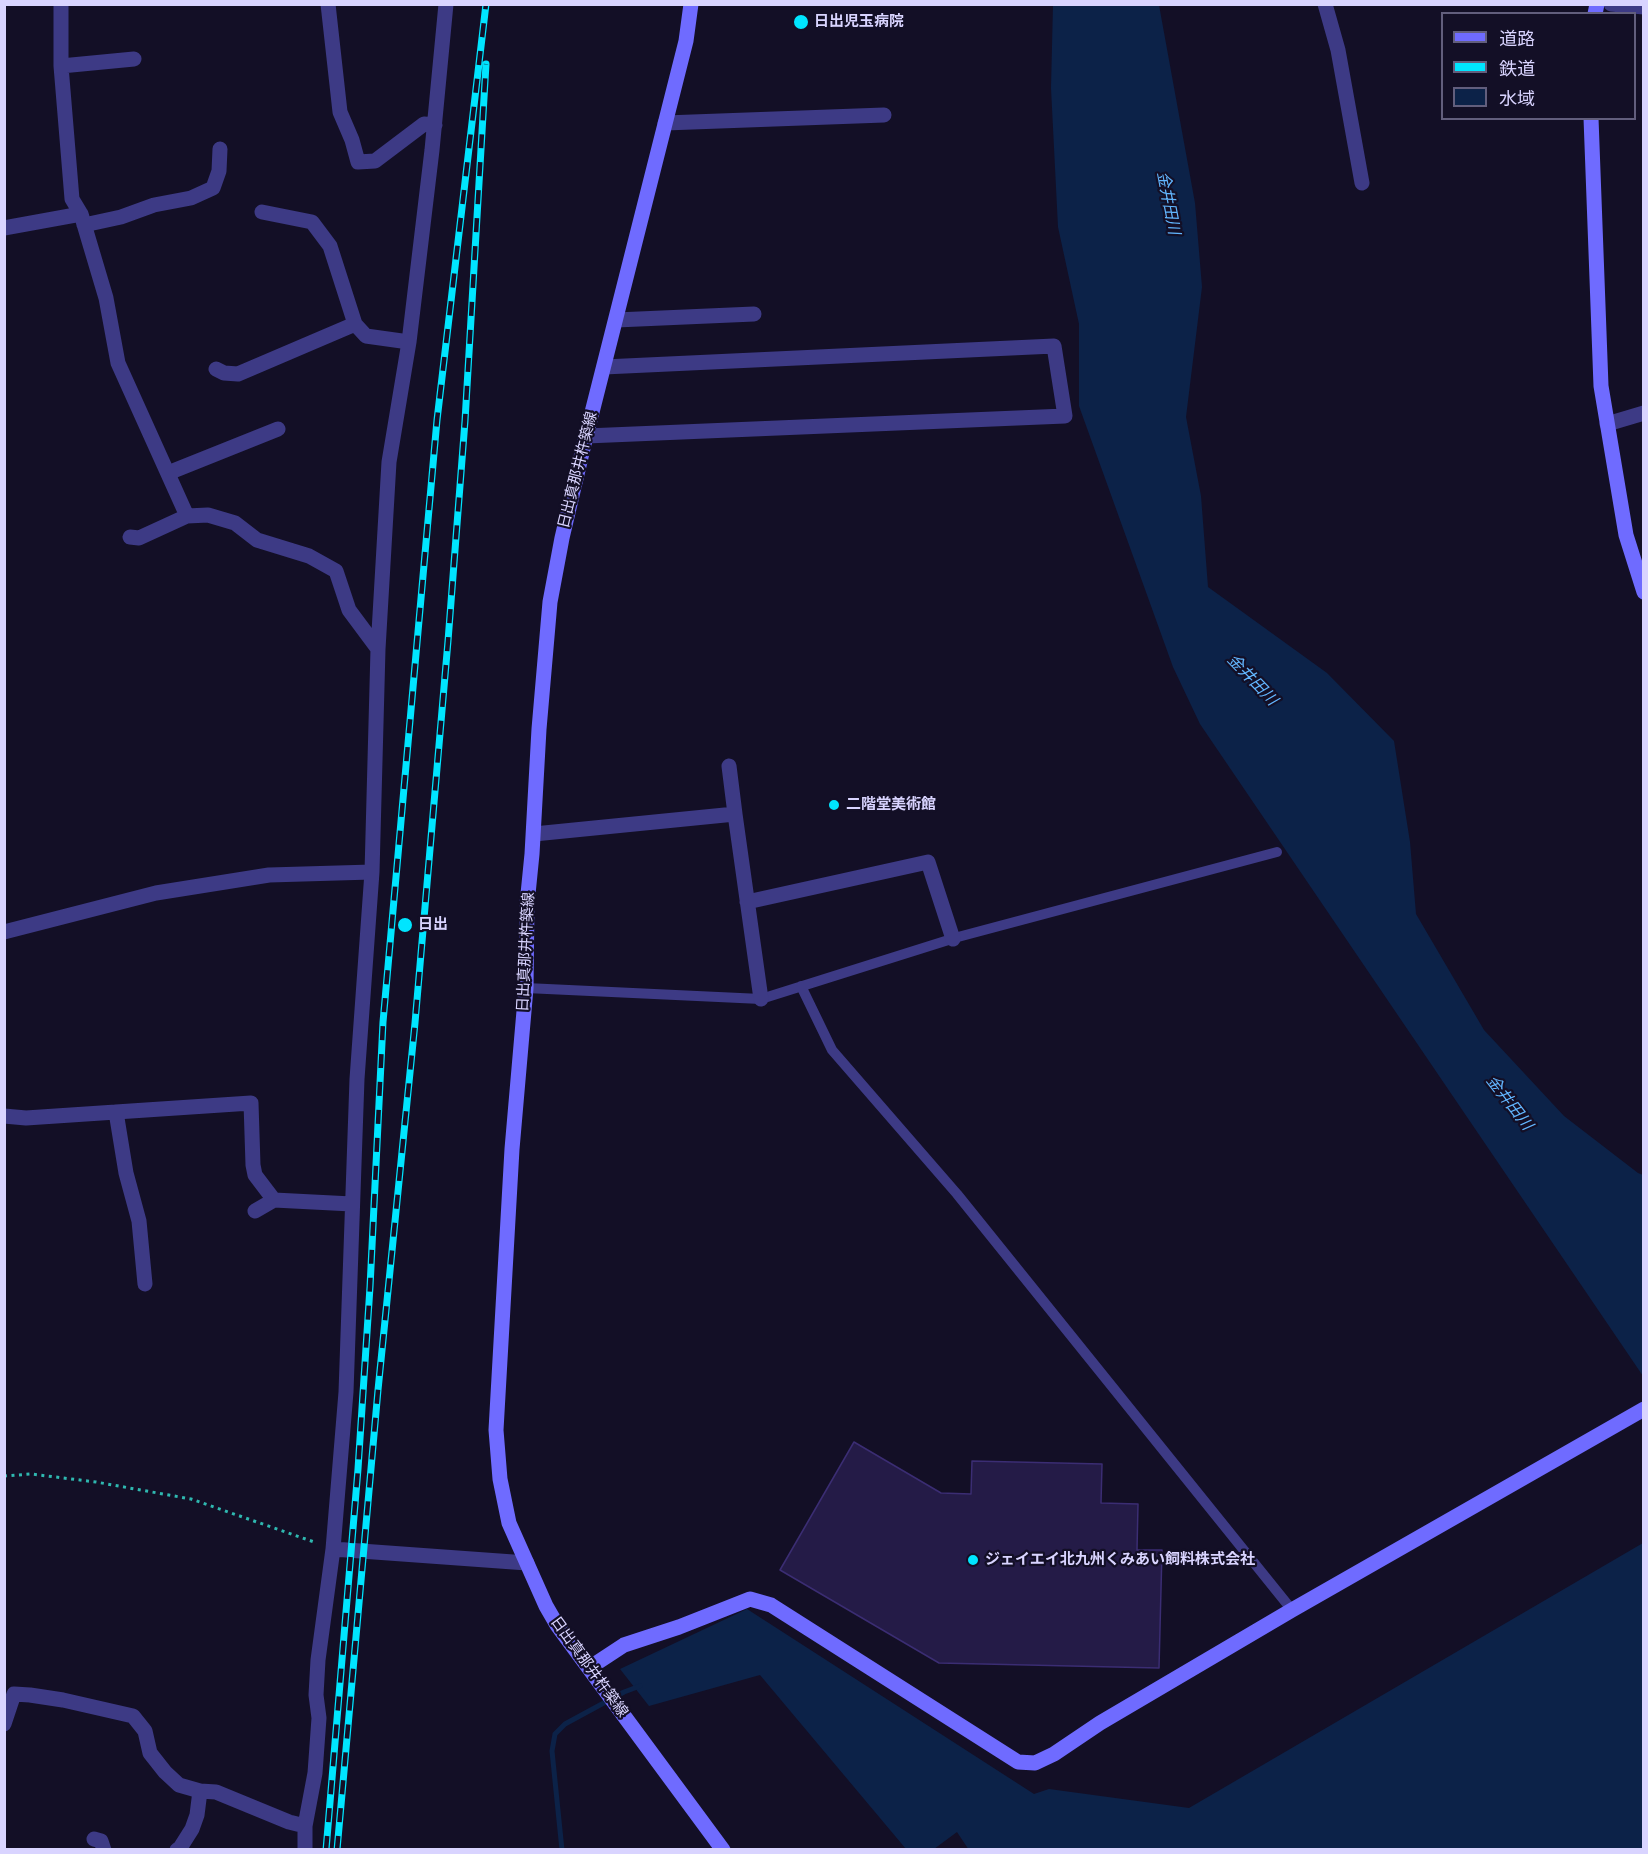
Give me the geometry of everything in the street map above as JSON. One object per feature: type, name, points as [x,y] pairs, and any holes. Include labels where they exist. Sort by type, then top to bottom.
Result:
[{"type":"main road","name":"日出真那井杵築線","points":[[691,4],[686,41],[586,436],[562,538],[550,602],[527,904],[526,988],[512,1149],[496,1430],[500,1479],[509,1523],[546,1606],[723,1850]]},
{"type":"main road","points":[[1591,120],[1600,386],[1626,535],[1644,592]]},
{"type":"main road","points":[[589,1668],[624,1645],[679,1627],[750,1599],[771,1605],[1018,1762],[1035,1763],[1054,1754],[1100,1723],[1292,1610],[1644,1408]]},
{"type":"street","points":[[61,4],[61,66],[72,199],[82,219],[106,298],[118,363],[187,516]]},
{"type":"street","points":[[328,4],[340,112],[352,140],[357,162],[375,160],[424,124],[435,125]]},
{"type":"street","points":[[305,1850],[305,1826],[315,1773],[319,1718],[315,1695],[318,1660],[333,1549],[346,1392],[357,1079],[372,872],[378,649],[389,462],[410,342],[435,125],[446,4]]},
{"type":"street","points":[[1325,4],[1338,50],[1362,183]]},
{"type":"street","points":[[1611,4],[1644,7]]},
{"type":"street","points":[[61,66],[134,59]]},
{"type":"street","points":[[665,123],[884,115]]},
{"type":"street","points":[[4,228],[121,217],[154,205],[191,198],[213,188],[219,171],[220,149]]},
{"type":"street","points":[[262,213],[312,222],[330,246],[355,324],[366,336],[410,342]]},
{"type":"street","points":[[616,320],[754,314]]},
{"type":"street","points":[[216,369],[224,373],[238,374],[355,324]]},
{"type":"street","points":[[586,436],[1065,416],[1054,346],[604,367]]},
{"type":"street","points":[[1607,424],[1644,413]]},
{"type":"street","points":[[168,474],[278,429]]},
{"type":"street","points":[[130,537],[139,538],[187,516],[208,515],[235,523],[256,540],[309,556],[336,571],[349,610],[378,649]]},
{"type":"street","points":[[729,766],[761,999]]},
{"type":"street","points":[[534,834],[735,814]]},
{"type":"street","points":[[747,902],[928,862],[953,939]]},
{"type":"street","points":[[4,932],[156,893],[269,875],[372,872]]},
{"type":"street","points":[[4,1116],[26,1118],[251,1103],[255,1175],[274,1200]]},
{"type":"street","points":[[116,1112],[126,1173],[139,1221],[145,1284]]},
{"type":"street","points":[[255,1211],[274,1200],[352,1204]]},
{"type":"street","points":[[333,1549],[527,1563]]},
{"type":"street","points":[[4,1724],[14,1694],[74,1702],[133,1716],[145,1731],[150,1753],[179,1785],[200,1791],[216,1792],[289,1822],[305,1826]]},
{"type":"street","points":[[177,1850],[197,1815],[200,1791]]},
{"type":"lane","points":[[526,988],[761,999],[953,939],[1277,852]]},
{"type":"lane","points":[[801,986],[832,1050],[957,1194],[1292,1610]]},
{"type":"path","points":[[4,1476],[16,1477],[31,1474],[96,1482],[191,1499],[333,1549]]},
{"type":"water","name":"金井田川","points":[[1053,5],[1159,5],[1195,203],[1202,287],[1186,417],[1201,496],[1208,587],[1327,673],[1394,741],[1410,842],[1416,914],[1484,1030],[1564,1116],[1643,1175],[1643,1376],[1200,724],[1173,667],[1079,406],[1079,324],[1058,227],[1051,88]]},
{"type":"water","points":[[1643,1543],[1643,1849],[969,1850],[957,1832],[934,1849],[906,1849],[760,1675],[649,1706],[620,1669],[747,1609],[1034,1794],[1049,1789],[1189,1808]]},
{"type":"building","name":"ジェイエイ北九州くみあい飼料株式会社","points":[[854,1442],[941,1493],[971,1494],[972,1461],[1102,1464],[1101,1503],[1138,1504],[1137,1550],[1162,1550],[1159,1668],[939,1663],[780,1570]]},
{"type":"waterway","points":[[562,1850],[552,1751],[555,1734],[565,1724],[624,1692],[640,1686]]},
{"type":"railway","points":[[326,1850],[358,1469],[370,1287],[383,1022],[437,420],[486,4]]},
{"type":"railway","points":[[337,1850],[378,1390],[415,1023],[448,641],[465,421],[486,64]]},
{"type":"place","name":"日出児玉病院","points":[[801,22]]},
{"type":"place","name":"二階堂美術館","points":[[834,805]]},
{"type":"place","name":"日出","points":[[405,925]]},
{"type":"place","name":"ジェイエイ北九州くみあい飼料株式会社","points":[[973,1560]]}]
